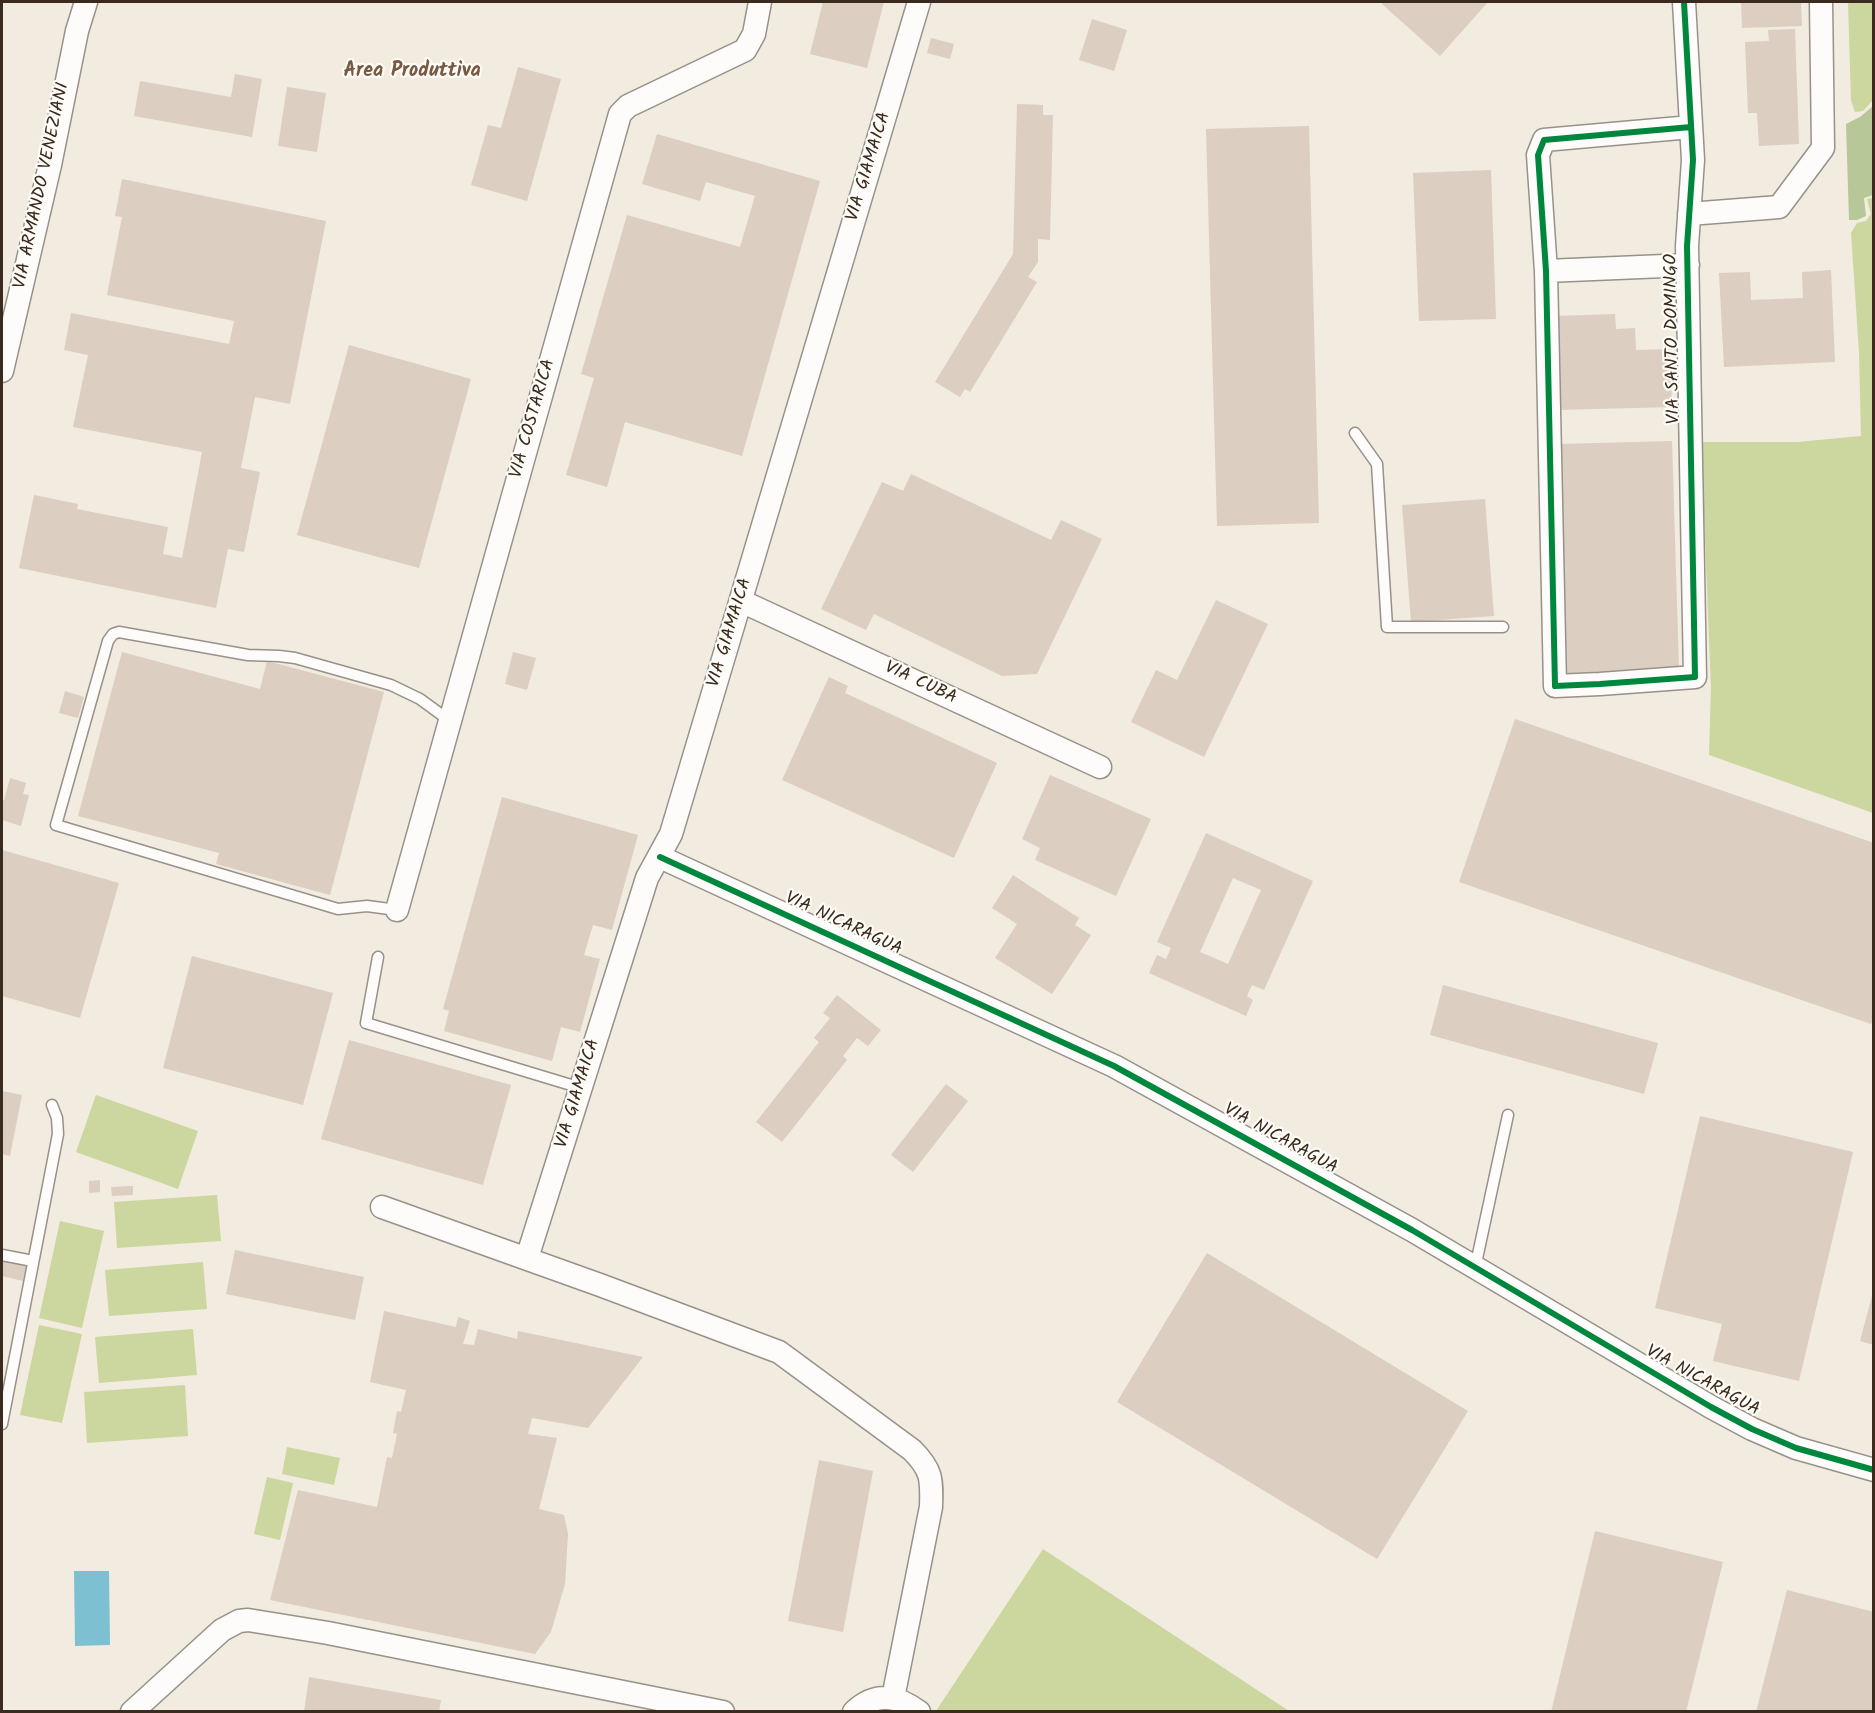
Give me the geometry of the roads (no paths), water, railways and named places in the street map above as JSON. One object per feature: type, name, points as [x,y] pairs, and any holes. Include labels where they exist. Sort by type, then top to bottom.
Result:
[{"type":"street","name":"VIA ARMANDO VENEZIANI","points":[[2,371],[50,165],[77,31],[86,2]]},
{"type":"street","name":"VIA COSTARICA","points":[[397,910],[620,114],[628,106],[746,50],[754,34],[760,2]]},
{"type":"street","name":"VIA GIAMAICA","points":[[527,1258],[647,878],[671,834],[919,2]]},
{"type":"street","name":"VIA SANTO DOMINGO","points":[[1546,271],[1555,686],[1695,677],[1688,265],[1693,160],[1684,2]]},
{"type":"street","points":[[1689,214],[1779,207],[1823,148],[1821,2]]},
{"type":"street","points":[[1688,265],[1546,271],[1538,155],[1544,140],[1691,127]]},
{"type":"street","name":"VIA CUBA","points":[[741,601],[1100,767]]},
{"type":"street","name":"VIA NICARAGUA","points":[[660,857],[1113,1066],[1412,1230],[1711,1407],[1796,1448],[1874,1470]]},
{"type":"street","points":[[382,1207],[527,1258],[779,1352],[901,1441],[923,1461],[932,1483],[931,1507],[893,1698]]},
{"type":"street","points":[[132,1712],[222,1630],[239,1621],[248,1620],[328,1633],[723,1712]]},
{"type":"street","points":[[854,1712],[870,1700],[893,1698],[908,1703],[919,1712]]},
{"type":"lane","points":[[1355,433],[1377,464],[1387,627],[1503,627]]},
{"type":"lane","points":[[397,910],[367,906],[338,909],[56,825],[108,641],[113,634],[119,632],[248,655],[296,658],[391,685],[420,699],[450,721]]},
{"type":"lane","points":[[378,957],[366,1023],[581,1088]]},
{"type":"lane","points":[[2,1424],[58,1134],[57,1118],[52,1105]]},
{"type":"lane","points":[[1475,1268],[1508,1114]]},
{"type":"lane","points":[[2,1255],[33,1262]]},
{"type":"water","points":[[74,1571],[109,1571],[110,1645],[75,1646]]},
{"type":"district","name":"Area Produttiva","points":[[412,73]]}]
